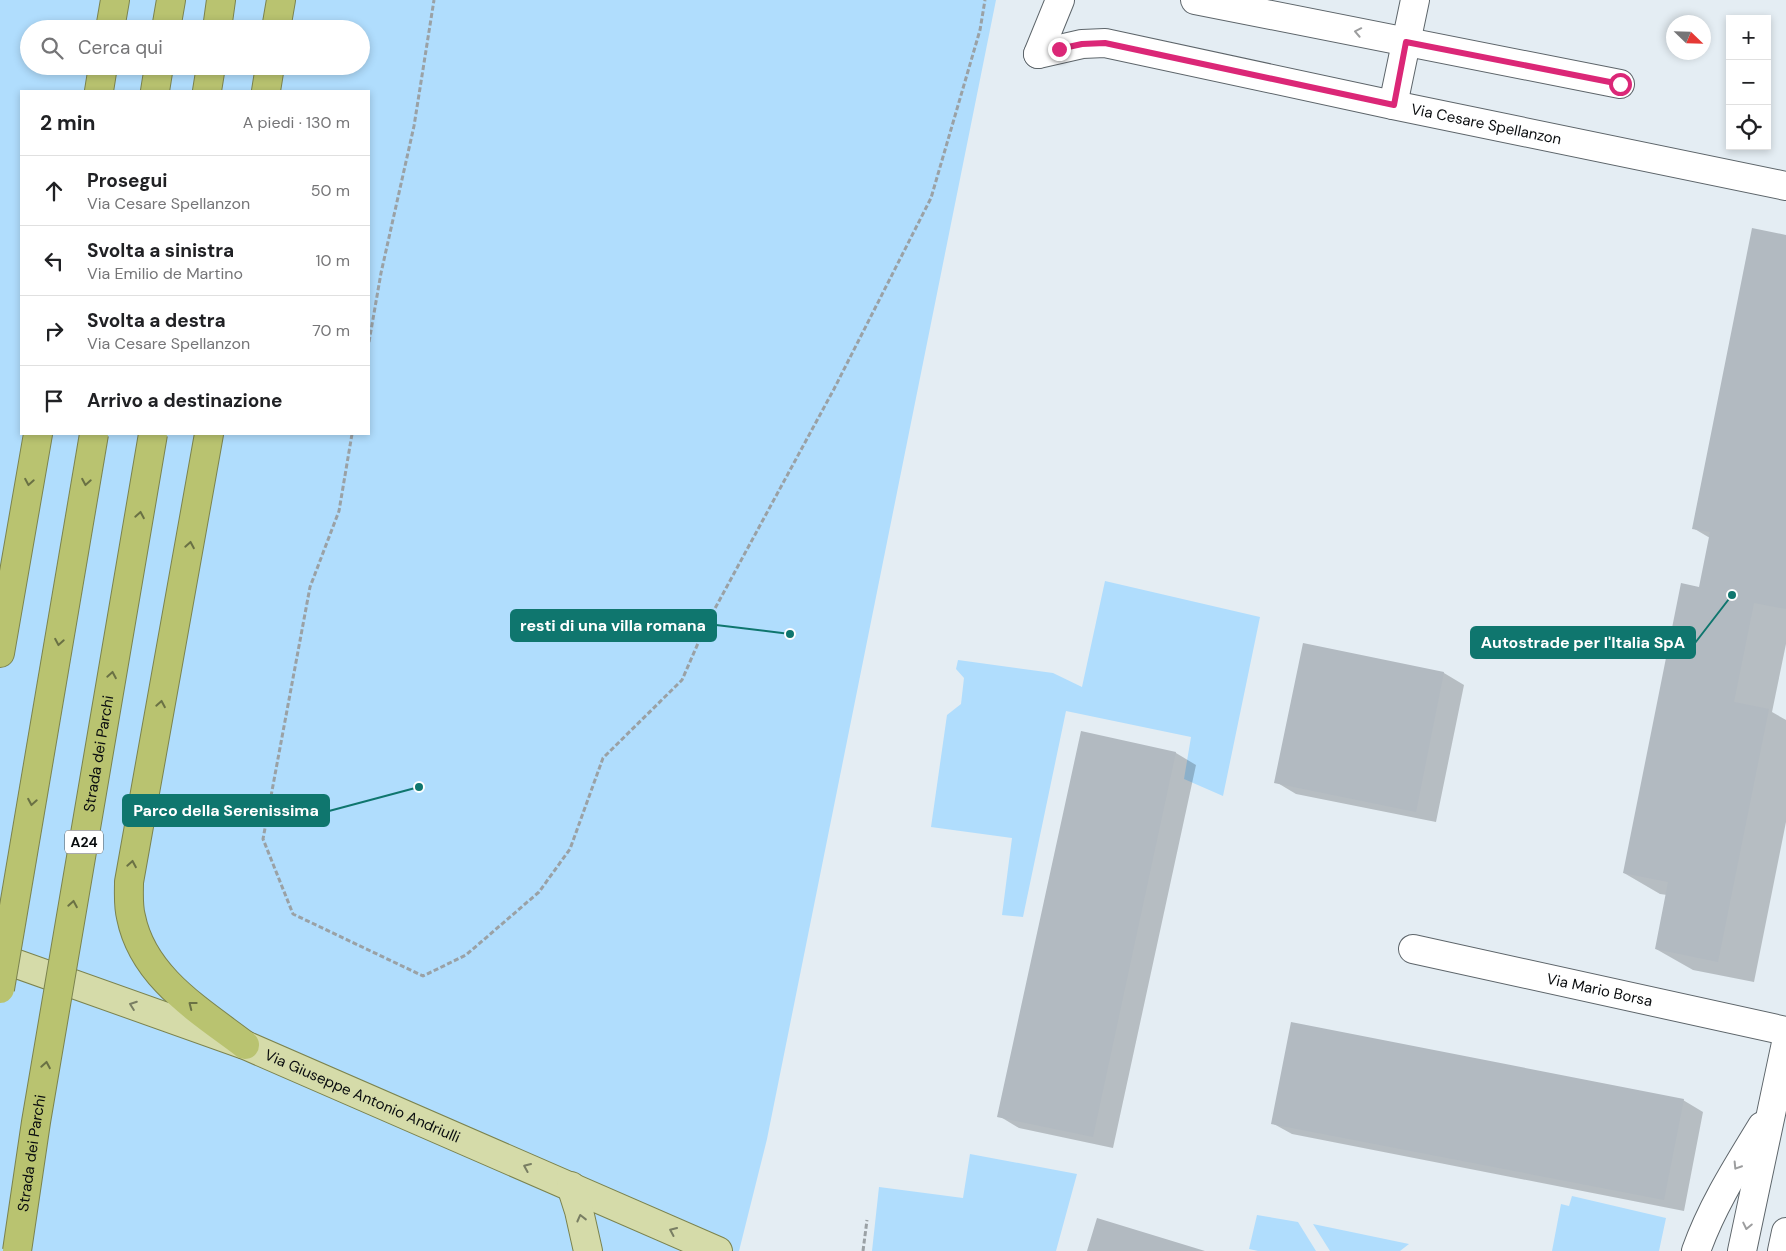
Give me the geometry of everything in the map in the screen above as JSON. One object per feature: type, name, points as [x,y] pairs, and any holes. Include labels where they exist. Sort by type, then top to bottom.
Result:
[{"type":"highway","points":[[112,20],[115,0]]},
{"type":"highway","points":[[168,20],[171,0]]},
{"type":"highway","points":[[218,20],[221,0]]},
{"type":"highway","points":[[278,20],[281,0]]},
{"type":"highway","points":[[99,90],[102,75]]},
{"type":"highway","points":[[154,90],[157,75]]},
{"type":"highway","points":[[207,90],[210,75]]},
{"type":"highway","points":[[266,90],[269,75]]},
{"type":"highway","points":[[0,653],[38,435]]},
{"type":"highway","points":[[0,989],[94,435]]},
{"type":"highway","name":"Strada dei Parchi","points":[[17,1251],[38,1112],[153,435]]},
{"type":"highway","points":[[209,435],[129,882],[130,915],[141,948],[151,965],[185,999],[244,1045]]},
{"type":"main road","name":"Via Giuseppe Antonio Andriulli","points":[[0,958],[244,1045],[718,1251]]},
{"type":"main road","points":[[571,1186],[580,1210],[588,1251]]},
{"type":"street","name":"Via Cesare Spellanzon","points":[[1060,0],[1038,54],[1082,44],[1105,43],[1786,186]]},
{"type":"street","points":[[1195,0],[1620,84]]},
{"type":"street","points":[[1394,105],[1415,0]]},
{"type":"street","name":"Via Mario Borsa","points":[[1413,949],[1786,1031]]},
{"type":"street","points":[[1742,1251],[1786,1043]]},
{"type":"street","points":[[1696,1251],[1710,1214],[1724,1187],[1772,1110]]},
{"type":"street","points":[[1782,1251],[1786,1232]]},
{"type":"path","points":[[370,336],[381,273],[414,126],[434,0]]},
{"type":"path","points":[[352,435],[339,511],[310,587],[263,839],[293,914],[423,976],[466,955],[539,892],[570,850],[603,758],[682,680],[706,625],[834,389],[931,198],[980,30],[985,0]]},
{"type":"path","points":[[863,1251],[867,1220]]},
{"type":"shaded area","points":[[0,0],[996,0],[767,1139],[739,1251],[0,1251]]},
{"type":"shaded area","points":[[1105,581],[1260,617],[1223,796],[1184,779],[1191,737],[1066,711],[1023,917],[1002,915],[1012,838],[931,827],[947,715],[961,704],[964,678],[956,669],[958,660],[1053,673],[1082,687]]},
{"type":"shaded area","points":[[970,1154],[1077,1174],[1056,1251],[872,1251],[879,1187],[963,1198]]},
{"type":"shaded area","points":[[1572,1196],[1666,1218],[1659,1251],[1552,1251],[1561,1204],[1569,1206]]},
{"type":"shaded area","points":[[1257,1215],[1298,1222],[1316,1251],[1258,1251],[1249,1249]]},
{"type":"shaded area","points":[[1313,1224],[1409,1244],[1400,1251],[1330,1251]]},
{"type":"building","points":[[1752,228],[1786,235],[1786,609],[1754,603],[1734,702],[1769,709],[1718,962],[1655,949],[1668,882],[1623,873],[1681,583],[1699,587],[1710,532],[1692,529]]},
{"type":"building","points":[[1303,643],[1444,672],[1416,812],[1274,783]]},
{"type":"building","points":[[1081,731],[1176,752],[1093,1137],[997,1117]]},
{"type":"building","points":[[1291,1022],[1684,1099],[1664,1200],[1271,1124]]},
{"type":"building","points":[[1097,1218],[1205,1251],[1087,1251]]},
{"type":"place","name":"Autostrade per l'Italia SpA","points":[[1732,595]]},
{"type":"place","name":"resti di una villa romana","points":[[790,634]]},
{"type":"place","name":"Parco della Serenissima","points":[[419,787]]},
{"type":"route","points":[[1059,49],[1082,44],[1105,43],[1394,105],[1406,42],[1620,84]]}]
